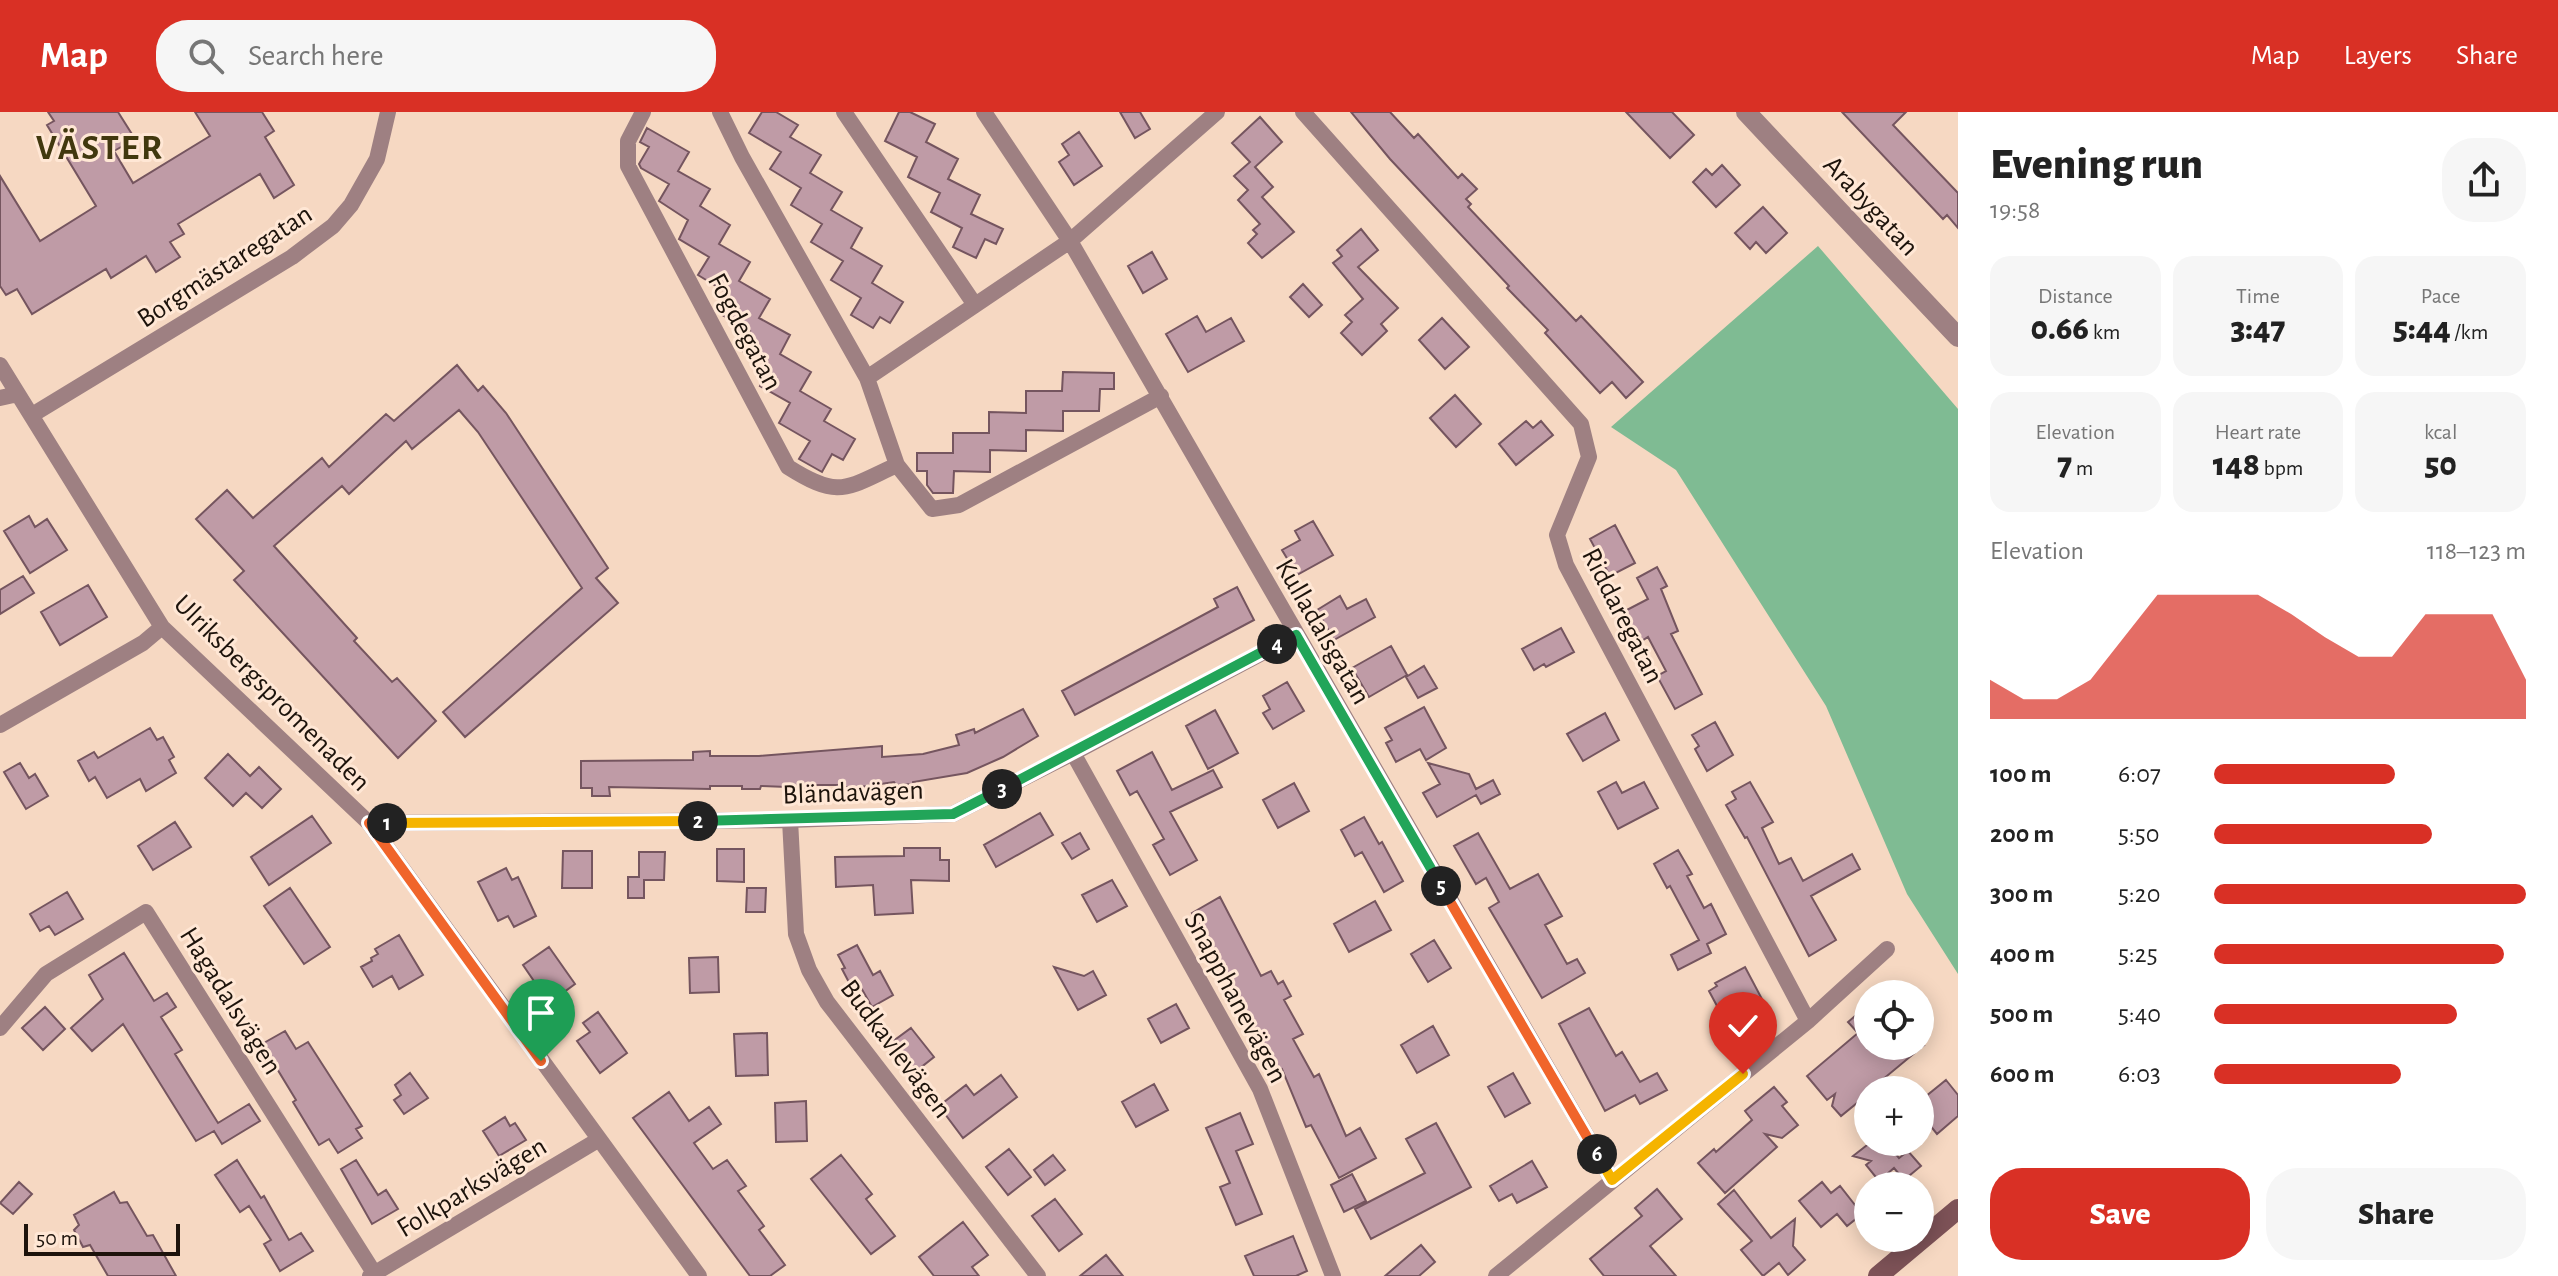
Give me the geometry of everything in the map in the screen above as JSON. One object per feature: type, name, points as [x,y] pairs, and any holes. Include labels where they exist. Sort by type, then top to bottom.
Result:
[{"type":"main road","points":[[1878,1276],[1958,1209]]},
{"type":"street","name":"Borgmästaregatan","points":[[32,415],[292,257],[333,226],[351,205],[377,159],[388,112]]},
{"type":"street","name":"Fogdegatan","points":[[643,112],[628,141],[628,166],[788,467],[814,483],[843,489],[897,465]]},
{"type":"street","points":[[720,112],[742,157],[867,378],[897,465],[932,509],[959,505],[1161,396]]},
{"type":"street","points":[[844,112],[975,305]]},
{"type":"street","name":"Kulladalsgatan","points":[[984,112],[1070,241],[1612,1180]]},
{"type":"street","points":[[867,378],[1070,241],[1217,112]]},
{"type":"street","name":"Riddaregatan","points":[[1303,112],[1581,424],[1589,457],[1557,535],[1566,565],[1808,1021]]},
{"type":"street","name":"Arabygatan","points":[[1746,112],[1958,337]]},
{"type":"street","name":"Ulriksbergspromenaden","points":[[0,365],[162,627],[369,823],[699,1276]]},
{"type":"street","points":[[0,398],[18,394]]},
{"type":"street","points":[[0,725],[143,643],[162,627]]},
{"type":"street","name":"Bländavägen","points":[[369,823],[790,820],[953,814],[1296,635]]},
{"type":"street","name":"Snapphanevägen","points":[[1073,753],[1260,1089],[1333,1276]]},
{"type":"street","name":"Budkavlevägen","points":[[790,820],[796,934],[809,970],[827,1002],[1038,1276]]},
{"type":"street","name":"Hagadalsvägen","points":[[0,1028],[46,974],[146,912],[373,1275]]},
{"type":"street","points":[[1496,1276],[1808,1021],[1887,949]]},
{"type":"street","name":"Folkparksvägen","points":[[373,1275],[598,1140]]},
{"type":"green space","points":[[1818,246],[1958,409],[1958,974],[1907,894],[1826,706],[1676,470],[1611,427]]},
{"type":"building","points":[[48,112],[118,112],[135,139],[114,151],[133,183],[210,136],[195,112],[262,112],[274,131],[265,137],[294,185],[274,198],[260,174],[178,224],[184,234],[170,242],[180,257],[156,272],[146,256],[111,278],[106,269],[32,314],[17,289],[6,295],[0,286],[0,176],[40,241],[96,206],[47,125],[54,121]]},
{"type":"building","points":[[762,112],[776,112],[798,125],[790,137],[821,155],[810,173],[842,192],[831,210],[862,228],[851,248],[882,266],[872,283],[903,302],[890,323],[880,317],[873,328],[851,315],[861,298],[831,280],[843,261],[811,242],[822,224],[791,205],[801,188],[770,169],[781,152],[749,133]]},
{"type":"building","points":[[899,112],[910,112],[935,124],[926,142],[958,159],[948,179],[980,195],[971,214],[1003,229],[996,244],[985,239],[976,258],[953,247],[962,228],[931,212],[940,193],[908,177],[917,157],[885,141]]},
{"type":"building","points":[[1120,112],[1140,112],[1150,129],[1135,138]]},
{"type":"building","points":[[1351,112],[1390,112],[1414,138],[1418,134],[1458,178],[1462,174],[1477,189],[1466,199],[1471,204],[1468,207],[1576,321],[1581,316],[1643,382],[1626,398],[1612,382],[1600,393],[1545,333],[1548,330],[1390,159]]},
{"type":"building","points":[[1626,112],[1672,112],[1694,135],[1670,158]]},
{"type":"building","points":[[1842,112],[1906,112],[1893,125],[1958,193],[1958,228],[1947,215],[1943,219]]},
{"type":"building","points":[[1260,117],[1282,142],[1255,167],[1273,187],[1262,197],[1294,232],[1262,258],[1248,243],[1257,234],[1253,230],[1260,224],[1238,200],[1248,190],[1234,176],[1250,162],[1232,143]]},
{"type":"building","points":[[647,128],[689,152],[678,171],[710,189],[700,206],[730,225],[719,244],[750,262],[739,281],[770,299],[759,318],[790,335],[780,354],[811,372],[800,391],[831,409],[824,421],[855,439],[843,460],[832,454],[822,472],[799,459],[810,441],[779,423],[790,403],[760,386],[770,367],[739,349],[750,331],[719,313],[729,294],[698,275],[709,257],[679,239],[688,220],[659,201],[669,184],[641,168],[639,164],[649,147],[640,142]]},
{"type":"building","points":[[1079,132],[1102,166],[1074,185],[1059,162],[1069,155],[1062,144]]},
{"type":"building","points":[[1722,165],[1740,185],[1716,207],[1693,182],[1706,169],[1712,175]]},
{"type":"building","points":[[1763,207],[1787,233],[1766,253],[1756,242],[1750,249],[1735,233]]},
{"type":"building","points":[[1361,229],[1378,250],[1358,267],[1398,308],[1381,324],[1387,331],[1362,355],[1341,333],[1352,322],[1345,315],[1363,299],[1333,263],[1342,256],[1337,250]]},
{"type":"building","points":[[1152,252],[1167,279],[1143,293],[1128,266]]},
{"type":"building","points":[[1303,284],[1322,305],[1309,317],[1290,297]]},
{"type":"building","points":[[1197,316],[1206,332],[1231,318],[1244,341],[1188,372],[1166,334]]},
{"type":"building","points":[[1442,318],[1469,347],[1445,369],[1419,340]]},
{"type":"building","points":[[457,365],[478,391],[483,386],[506,413],[608,568],[596,578],[618,603],[465,737],[443,712],[582,588],[478,432],[459,410],[412,449],[406,441],[349,494],[342,486],[274,546],[357,638],[354,641],[392,682],[397,678],[436,721],[398,758],[234,580],[244,571],[196,519],[227,490],[253,518],[322,458],[329,467],[386,414],[394,421]]},
{"type":"building","points":[[1063,372],[1114,373],[1114,389],[1100,389],[1099,411],[1063,411],[1063,431],[1026,430],[1026,451],[990,450],[990,472],[954,471],[953,493],[933,493],[927,485],[927,471],[917,471],[917,453],[953,453],[953,433],[989,433],[989,412],[1026,413],[1026,391],[1062,391]]},
{"type":"building","points":[[1455,395],[1481,424],[1456,447],[1430,418]]},
{"type":"building","points":[[1526,421],[1533,428],[1541,421],[1553,435],[1516,465],[1499,444]]},
{"type":"building","points":[[29,516],[35,527],[47,519],[67,550],[30,573],[4,531]]},
{"type":"building","points":[[1313,521],[1333,555],[1297,575],[1282,550],[1300,540],[1295,531]]},
{"type":"building","points":[[1615,525],[1635,563],[1610,576],[1590,539]]},
{"type":"building","points":[[1657,567],[1667,586],[1661,589],[1678,631],[1671,634],[1702,694],[1675,709],[1657,676],[1666,671],[1648,637],[1640,642],[1623,612],[1648,599],[1637,578]]},
{"type":"building","points":[[23,576],[34,593],[0,614],[0,590]]},
{"type":"building","points":[[88,585],[107,617],[60,645],[41,612]]},
{"type":"building","points":[[1237,587],[1254,620],[1075,715],[1062,691],[1218,607],[1214,599]]},
{"type":"building","points":[[1340,596],[1347,609],[1366,599],[1375,617],[1334,640],[1317,610]]},
{"type":"building","points":[[1561,628],[1574,652],[1534,670],[1522,649]]},
{"type":"building","points":[[1391,646],[1407,675],[1369,697],[1352,668]]},
{"type":"building","points":[[1424,666],[1437,688],[1418,698],[1406,677]]},
{"type":"building","points":[[1287,682],[1304,711],[1273,729],[1263,713],[1270,709],[1263,696]]},
{"type":"building","points":[[1424,707],[1446,748],[1426,760],[1420,749],[1396,762],[1386,743],[1392,740],[1385,728]]},
{"type":"building","points":[[1023,709],[1038,736],[1003,757],[967,773],[913,784],[896,785],[894,782],[860,787],[812,785],[812,788],[761,786],[760,789],[742,789],[742,786],[710,786],[710,789],[609,787],[610,796],[592,796],[592,788],[581,788],[581,761],[693,760],[693,752],[710,751],[710,756],[759,756],[882,746],[882,757],[923,754],[959,745],[956,735],[974,729],[975,733]]},
{"type":"building","points":[[1215,710],[1238,753],[1208,769],[1186,726]]},
{"type":"building","points":[[1605,713],[1619,740],[1583,761],[1567,734]]},
{"type":"building","points":[[1715,722],[1733,755],[1707,771],[1695,749],[1699,746],[1692,735]]},
{"type":"building","points":[[150,728],[157,740],[163,737],[174,757],[169,760],[176,773],[146,791],[140,779],[107,798],[95,777],[89,781],[78,761],[94,752],[98,758]]},
{"type":"building","points":[[1152,752],[1172,790],[1213,770],[1222,787],[1170,812],[1197,860],[1170,875],[1153,845],[1164,839],[1137,791],[1130,795],[1117,771]]},
{"type":"building","points":[[228,754],[250,776],[259,767],[281,789],[262,808],[246,793],[233,806],[205,778]]},
{"type":"building","points":[[20,763],[29,778],[35,774],[48,796],[26,809],[4,772]]},
{"type":"building","points":[[1428,763],[1469,774],[1476,789],[1493,780],[1500,794],[1481,804],[1476,795],[1437,817],[1423,793],[1440,784]]},
{"type":"building","points":[[1616,782],[1622,793],[1644,782],[1658,808],[1618,829],[1598,792]]},
{"type":"building","points":[[1750,782],[1773,822],[1762,828],[1779,864],[1791,858],[1803,881],[1852,854],[1860,869],[1811,896],[1836,940],[1809,956],[1747,837],[1726,805],[1736,799],[1732,792]]},
{"type":"building","points":[[1294,783],[1309,811],[1278,828],[1263,800]]},
{"type":"building","points":[[1040,813],[1053,835],[996,867],[984,845]]},
{"type":"building","points":[[312,816],[331,843],[269,885],[251,857]]},
{"type":"building","points":[[1364,817],[1403,881],[1384,892],[1362,852],[1355,856],[1341,830]]},
{"type":"building","points":[[175,822],[191,847],[153,870],[138,846]]},
{"type":"building","points":[[1080,833],[1089,849],[1072,859],[1062,843]]},
{"type":"building","points":[[1478,833],[1510,889],[1538,874],[1562,916],[1545,925],[1567,964],[1577,959],[1585,973],[1542,998],[1489,908],[1499,902],[1486,878],[1476,884],[1454,846]]},
{"type":"building","points":[[904,848],[940,848],[940,860],[949,860],[949,881],[911,880],[913,913],[875,915],[873,885],[836,887],[835,857],[904,856]]},
{"type":"building","points":[[717,849],[744,849],[744,882],[717,881]]},
{"type":"building","points":[[1678,850],[1692,874],[1687,876],[1704,908],[1711,904],[1726,934],[1707,944],[1711,953],[1678,970],[1671,955],[1699,940],[1670,886],[1667,888],[1654,864]]},
{"type":"building","points":[[563,851],[592,851],[592,888],[562,888]]},
{"type":"building","points":[[639,852],[665,852],[664,880],[644,880],[644,898],[628,898],[628,877],[639,877]]},
{"type":"building","points":[[506,868],[512,880],[518,877],[536,916],[514,927],[508,916],[498,921],[478,882]]},
{"type":"building","points":[[1112,880],[1127,906],[1097,922],[1082,895]]},
{"type":"building","points":[[290,888],[330,947],[304,964],[264,906]]},
{"type":"building","points":[[747,888],[766,888],[765,912],[746,912]]},
{"type":"building","points":[[67,892],[83,919],[55,935],[49,926],[40,931],[30,914]]},
{"type":"building","points":[[1220,897],[1261,976],[1271,971],[1278,984],[1283,981],[1291,996],[1284,1000],[1303,1034],[1293,1039],[1314,1077],[1319,1074],[1346,1136],[1360,1128],[1376,1158],[1339,1178],[1311,1125],[1306,1127],[1282,1069],[1276,1072],[1226,977],[1229,975],[1192,913]]},
{"type":"building","points":[[1375,901],[1391,930],[1349,952],[1334,924]]},
{"type":"building","points":[[399,935],[423,975],[399,989],[392,976],[373,987],[361,967],[378,954],[375,949]]},
{"type":"building","points":[[1434,940],[1451,968],[1428,982],[1411,954]]},
{"type":"building","points":[[857,945],[873,975],[880,971],[893,995],[872,1007],[859,984],[852,988],[838,955]]},
{"type":"building","points":[[549,947],[575,984],[549,1003],[523,965]]},
{"type":"building","points":[[124,953],[154,1001],[167,993],[176,1007],[161,1017],[182,1050],[175,1054],[218,1123],[249,1104],[260,1121],[222,1144],[214,1131],[196,1141],[123,1024],[92,1051],[71,1028],[103,999],[89,975]]},
{"type":"building","points":[[718,957],[719,992],[690,993],[689,958]]},
{"type":"building","points":[[1054,967],[1084,976],[1093,971],[1106,995],[1078,1010]]},
{"type":"building","points":[[1745,967],[1763,1001],[1724,1019],[1709,991],[1717,986],[1715,983]]},
{"type":"building","points":[[1176,1004],[1189,1028],[1161,1043],[1148,1019]]},
{"type":"building","points":[[45,1007],[65,1029],[43,1050],[22,1028]]},
{"type":"building","points":[[1589,1008],[1616,1056],[1622,1052],[1640,1082],[1657,1073],[1667,1090],[1640,1104],[1635,1095],[1605,1111],[1559,1024]]},
{"type":"building","points":[[598,1012],[627,1053],[600,1073],[577,1041],[590,1032],[583,1023]]},
{"type":"building","points":[[1433,1026],[1449,1055],[1417,1073],[1401,1045]]},
{"type":"building","points":[[911,1028],[934,1057],[915,1072],[892,1042]]},
{"type":"building","points":[[285,1031],[296,1049],[308,1042],[362,1126],[356,1129],[362,1138],[338,1153],[329,1139],[319,1145],[262,1044]]},
{"type":"building","points":[[767,1033],[768,1075],[736,1076],[734,1034]]},
{"type":"building","points":[[1854,1036],[1854,1060],[1906,1060],[1887,1076],[1854,1076],[1854,1105],[1841,1116],[1832,1106],[1835,1094],[1827,1100],[1807,1076]]},
{"type":"building","points":[[410,1073],[428,1098],[404,1114],[394,1100],[401,1095],[395,1085]]},
{"type":"building","points":[[1513,1073],[1530,1103],[1505,1117],[1488,1087]]},
{"type":"building","points":[[1001,1075],[1017,1097],[963,1138],[939,1106],[966,1085],[974,1095]]},
{"type":"building","points":[[1946,1080],[1958,1095],[1958,1116],[1937,1134],[1934,1130],[1934,1090]]},
{"type":"building","points":[[1154,1084],[1168,1110],[1136,1127],[1122,1102]]},
{"type":"building","points":[[1774,1087],[1787,1102],[1782,1106],[1798,1125],[1782,1138],[1765,1134],[1777,1147],[1725,1193],[1698,1163],[1714,1149],[1716,1152],[1752,1120],[1745,1111]]},
{"type":"building","points":[[669,1092],[689,1121],[709,1107],[721,1124],[694,1143],[713,1169],[727,1160],[746,1186],[738,1191],[764,1226],[759,1230],[785,1265],[770,1276],[750,1276],[633,1118]]},
{"type":"building","points":[[806,1101],[807,1141],[776,1142],[775,1103]]},
{"type":"building","points":[[1240,1113],[1253,1144],[1236,1151],[1262,1214],[1236,1225],[1220,1187],[1230,1183],[1206,1128]]},
{"type":"building","points":[[505,1117],[510,1126],[515,1123],[526,1140],[499,1156],[483,1131]]},
{"type":"building","points":[[1436,1123],[1471,1187],[1371,1239],[1355,1209],[1425,1173],[1406,1139]]},
{"type":"building","points":[[1009,1149],[1031,1177],[1008,1195],[986,1167]]},
{"type":"building","points":[[841,1155],[872,1194],[866,1199],[895,1236],[871,1254],[811,1179]]},
{"type":"building","points":[[1053,1155],[1065,1170],[1045,1185],[1034,1170]]},
{"type":"building","points":[[1853,1156],[1912,1156],[1921,1166],[1914,1172],[1897,1172],[1894,1168],[1889,1172],[1872,1172],[1866,1165],[1871,1161]]},
{"type":"building","points":[[237,1160],[261,1198],[264,1196],[289,1240],[301,1233],[313,1251],[280,1271],[264,1244],[271,1240],[249,1206],[240,1212],[215,1175]]},
{"type":"building","points":[[356,1160],[378,1195],[386,1190],[398,1209],[372,1224],[341,1169]]},
{"type":"building","points":[[1532,1161],[1547,1187],[1517,1203],[1512,1194],[1499,1201],[1490,1186]]},
{"type":"building","points":[[1352,1174],[1366,1201],[1344,1212],[1331,1185]]},
{"type":"building","points":[[19,1182],[32,1194],[13,1214],[0,1203]]},
{"type":"building","points":[[1822,1182],[1831,1193],[1840,1186],[1854,1204],[1854,1220],[1847,1226],[1837,1214],[1821,1227],[1799,1201]]},
{"type":"building","points":[[1657,1189],[1682,1219],[1650,1246],[1676,1276],[1604,1276],[1590,1259],[1642,1216],[1635,1208]]},
{"type":"building","points":[[1734,1190],[1771,1238],[1795,1219],[1793,1246],[1805,1260],[1788,1275],[1779,1263],[1763,1276],[1741,1250],[1752,1241],[1718,1204]]},
{"type":"building","points":[[114,1192],[120,1203],[127,1202],[147,1236],[153,1235],[176,1276],[108,1276],[90,1245],[83,1247],[74,1230],[79,1225],[74,1215]]},
{"type":"building","points":[[1055,1199],[1082,1234],[1059,1251],[1032,1216]]},
{"type":"building","points":[[963,1222],[988,1255],[972,1267],[979,1276],[934,1276],[919,1257]]},
{"type":"building","points":[[1293,1236],[1307,1271],[1296,1276],[1254,1276],[1245,1256]]},
{"type":"building","points":[[1421,1245],[1435,1262],[1419,1276],[1385,1276]]},
{"type":"building","points":[[1106,1255],[1123,1276],[1080,1276]]},
{"type":"district","name":"VÄSTER","points":[[100,146]]},
{"type":"route","points":[[541,1061],[369,823],[790,820],[953,814],[1296,635],[1612,1180],[1743,1074]]}]
